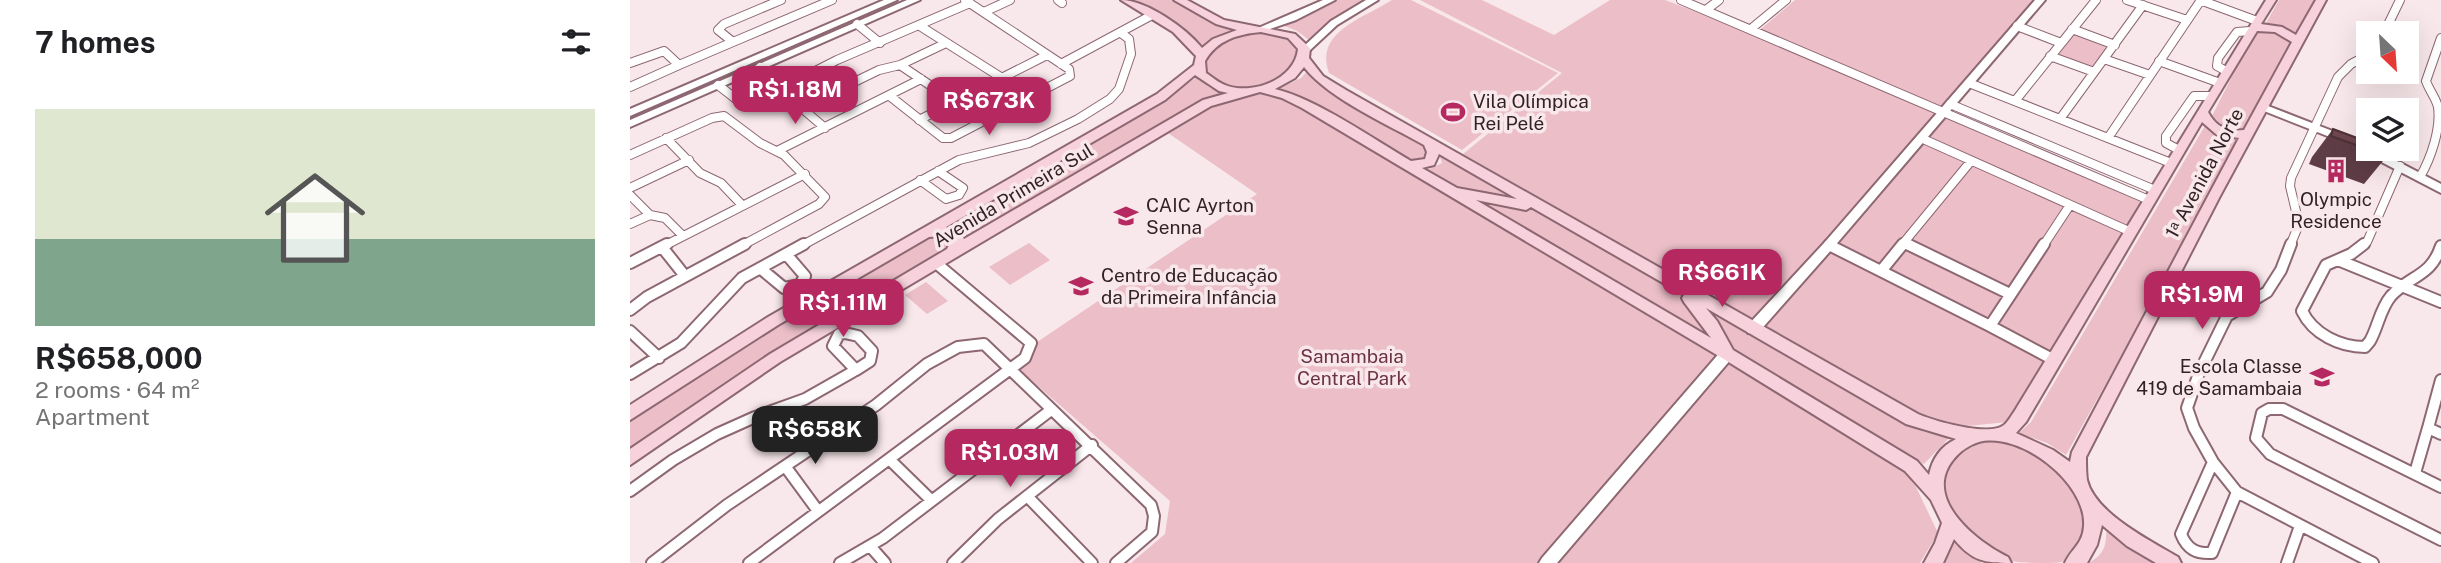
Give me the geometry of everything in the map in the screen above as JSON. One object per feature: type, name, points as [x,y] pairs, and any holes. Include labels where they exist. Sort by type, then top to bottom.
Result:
[{"type":"main road","points":[[1126,0],[1192,41],[1200,61],[1201,75],[1208,83],[1220,88],[1246,91],[1261,89],[1291,77],[1305,55]]},
{"type":"main road","name":"1ᵃ Avenida Norte","points":[[1998,435],[2009,431],[2016,424],[2271,0]]},
{"type":"main road","name":"1ᵃ Avenida Norte","points":[[2079,481],[2078,457],[2249,133],[2300,43],[2320,0]]},
{"type":"main road","points":[[1183,1],[1220,22],[1280,31],[1295,37],[1326,83],[1912,419],[1936,428],[1977,436],[1998,435],[2039,450],[2079,481],[2092,508],[2093,526],[2089,542],[2083,557],[2074,563]]},
{"type":"main road","points":[[2255,24],[2278,29],[2300,43]]},
{"type":"main road","points":[[1200,61],[1220,39],[1255,29]]},
{"type":"main road","name":"Avenida Primeira Sul","points":[[630,413],[724,350],[1161,97],[1200,61]]},
{"type":"main road","points":[[1261,89],[1286,95],[1306,105],[1911,466],[1937,495],[1950,524],[1969,544],[2002,563]]},
{"type":"main road","name":"Avenida Primeira Sul","points":[[630,458],[775,358],[1199,107],[1246,91]]},
{"type":"main road","points":[[2202,113],[2209,125],[2222,133],[2249,133]]},
{"type":"main road","points":[[1408,166],[1430,162],[1433,152],[1430,144]]},
{"type":"main road","points":[[1448,190],[1544,209]]},
{"type":"main road","points":[[918,237],[933,232],[951,232],[957,241],[950,255]]},
{"type":"main road","points":[[1682,288],[1712,325],[1727,354]]},
{"type":"main road","points":[[1937,495],[1936,474],[1941,458],[1956,444],[1977,436]]},
{"type":"main road","points":[[2092,508],[2133,540],[2172,563]]},
{"type":"main road","points":[[1933,563],[1943,546],[1950,524]]},
{"type":"street","points":[[733,42],[718,30],[720,26],[781,0]]},
{"type":"street","points":[[630,86],[832,0]]},
{"type":"street","points":[[630,113],[892,0]]},
{"type":"street","points":[[630,124],[915,0]]},
{"type":"street","points":[[984,12],[1010,0]]},
{"type":"street","points":[[1255,29],[1293,18],[1330,0]]},
{"type":"street","points":[[1305,55],[1334,23],[1373,0]]},
{"type":"street","points":[[1681,0],[1946,108],[1974,114],[2127,185]]},
{"type":"street","points":[[1706,10],[1720,0]]},
{"type":"street","points":[[1752,28],[1786,0]]},
{"type":"street","points":[[1753,328],[1829,245],[2040,0]]},
{"type":"street","points":[[2015,101],[2096,0]]},
{"type":"street","points":[[2127,0],[2188,20]]},
{"type":"street","points":[[2108,138],[2201,0],[2244,15],[2255,24]]},
{"type":"street","points":[[2390,21],[2400,0]]},
{"type":"street","points":[[825,128],[783,92],[787,84],[920,26],[967,2],[1071,72],[1068,78],[960,136],[943,138],[891,97]]},
{"type":"street","points":[[2060,119],[2143,5]]},
{"type":"street","points":[[1061,64],[1152,15]]},
{"type":"street","points":[[857,24],[880,43]]},
{"type":"street","points":[[920,26],[944,44],[975,58],[1002,78]]},
{"type":"street","points":[[2017,26],[2060,43]]},
{"type":"street","points":[[2072,29],[2115,45]]},
{"type":"street","points":[[630,374],[681,343],[729,289],[760,268],[938,171],[971,156],[1011,148],[1046,136],[1110,99],[1124,80],[1131,54],[1129,39],[1121,33]]},
{"type":"street","points":[[2420,177],[2427,166],[2440,119],[2438,102],[2426,81],[2441,38]]},
{"type":"street","points":[[801,108],[878,71],[900,65],[944,44]]},
{"type":"street","points":[[630,63],[664,51],[679,65]]},
{"type":"street","points":[[919,120],[1047,55]]},
{"type":"street","points":[[2050,56],[2094,72]]},
{"type":"street","points":[[2104,59],[2150,75]]},
{"type":"street","points":[[2159,61],[2223,77]]},
{"type":"street","points":[[2356,61],[2338,77],[2291,178],[2290,186],[2299,224],[2281,270],[2267,292],[2227,316],[2187,401],[2189,418],[2213,462],[2237,492],[2373,563]]},
{"type":"street","points":[[900,65],[955,102]]},
{"type":"street","points":[[718,85],[736,99],[746,97],[775,81],[760,67]]},
{"type":"street","points":[[777,151],[891,97],[921,79]]},
{"type":"street","points":[[1969,83],[2171,163]]},
{"type":"street","points":[[2179,150],[2166,143],[2166,136],[2194,96],[2212,96]]},
{"type":"street","points":[[2263,107],[2357,144],[2441,189]]},
{"type":"street","points":[[1946,108],[1966,122],[2152,195]]},
{"type":"street","points":[[1966,122],[1966,117],[1974,114]]},
{"type":"street","points":[[630,155],[712,118],[724,116],[760,143],[777,151],[824,192],[825,197],[819,204],[685,276],[630,310]]},
{"type":"street","points":[[666,138],[700,173],[721,183],[742,205]]},
{"type":"street","points":[[1921,138],[2131,232]]},
{"type":"street","points":[[630,188],[689,160]]},
{"type":"street","points":[[1881,271],[1971,161]]},
{"type":"street","points":[[2400,166],[2367,242],[2323,269],[2302,311],[2304,318],[2313,328],[2348,344],[2361,348],[2369,344],[2382,310],[2392,295],[2432,267],[2441,246]]},
{"type":"street","points":[[920,180],[946,199],[959,195],[962,188],[938,171]]},
{"type":"street","points":[[630,263],[805,174]]},
{"type":"street","points":[[630,195],[650,215]]},
{"type":"street","points":[[1990,326],[2070,205]]},
{"type":"street","points":[[630,224],[650,215],[662,215],[683,236]]},
{"type":"street","points":[[1905,243],[2010,294]]},
{"type":"street","points":[[1829,245],[2054,360]]},
{"type":"street","points":[[662,247],[685,276]]},
{"type":"street","points":[[760,268],[784,288],[800,285],[806,276],[786,254]]},
{"type":"street","points":[[2338,260],[2441,302]]},
{"type":"street","points":[[755,561],[818,511],[1025,358],[1031,343],[936,263]]},
{"type":"street","points":[[630,331],[659,358]]},
{"type":"street","points":[[652,563],[727,505],[868,410],[894,388],[960,345],[972,342],[984,344],[1051,410],[1092,445],[1151,505],[1154,516],[1152,532],[1116,563]]},
{"type":"street","points":[[1547,563],[1727,354]]},
{"type":"street","points":[[630,491],[687,450],[750,418],[797,402],[856,370]]},
{"type":"street","points":[[2415,473],[2441,380]]},
{"type":"street","points":[[2441,487],[2283,409],[2269,409],[2262,414],[2257,429],[2259,444],[2270,454],[2441,540]]},
{"type":"street","points":[[840,563],[870,546],[1051,410]]},
{"type":"street","points":[[2428,428],[2441,434]]},
{"type":"street","points":[[953,563],[969,558],[998,519],[1092,445]]},
{"type":"street","points":[[889,459],[930,500]]},
{"type":"street","points":[[2213,462],[2181,534],[2184,544],[2200,555],[2212,553],[2237,492]]},
{"type":"street","points":[[785,466],[818,511]]},
{"type":"street","points":[[1027,496],[1092,563]]},
{"type":"street","points":[[2287,563],[2300,526]]},
{"type":"street","points":[[870,546],[884,563]]},
{"type":"green space","points":[[1135,0],[1171,0],[1216,26],[1233,29],[1202,46],[1184,29]]},
{"type":"green space","points":[[1337,0],[1370,0],[1309,40],[1282,25],[1298,21]]},
{"type":"green space","name":"Vila Olímpica Rei Pelé","points":[[1392,0],[1411,0],[1558,73],[1462,150],[1329,73],[1326,59],[1328,47],[1334,37],[1344,28]]},
{"type":"green space","points":[[1420,0],[1482,0],[1554,35],[1610,0],[1665,0],[1755,34],[1795,0],[2037,0],[1940,113],[2143,201],[2008,422],[1957,427],[1917,413],[1463,154],[1562,73]]},
{"type":"green space","points":[[2279,0],[2315,0],[2297,34],[2279,26],[2265,25]]},
{"type":"green space","points":[[2256,29],[2281,33],[2298,42],[2248,128],[2229,131],[2212,116]]},
{"type":"green space","points":[[2076,30],[2117,45],[2096,72],[2055,56]]},
{"type":"green space","points":[[1262,32],[1284,37],[1298,47],[1301,52],[1291,71],[1264,85],[1243,88],[1223,85],[1209,75],[1206,68],[1207,57],[1218,45],[1236,37]]},
{"type":"green space","points":[[1309,69],[1316,82],[1426,146],[1428,157],[1412,162],[1292,92],[1280,88],[1301,78]]},
{"type":"green space","points":[[1197,77],[1210,88],[1227,93],[1198,104],[968,240],[965,232],[947,226],[1160,103]]},
{"type":"green space","name":"Samambaia Central Park","points":[[1261,94],[1290,101],[1903,469],[1916,487],[1938,533],[1920,563],[1131,563],[1165,534],[1170,501],[1009,361],[1257,194],[1168,133],[1212,108],[1235,99]]},
{"type":"green space","points":[[2206,124],[2217,133],[2241,141],[2066,455],[2047,443],[2019,433],[2031,422]]},
{"type":"green space","points":[[1439,154],[1924,432],[1950,437],[1924,464],[1425,171],[1442,163]]},
{"type":"green space","points":[[943,235],[952,241],[948,253],[630,456],[630,421],[749,340],[925,238]]},
{"type":"green space","points":[[1029,243],[1050,260],[1010,285],[989,267]]},
{"type":"green space","points":[[926,282],[948,301],[927,314],[905,295]]},
{"type":"green space","points":[[1993,441],[2016,444],[2040,453],[2079,487],[2091,529],[2069,560],[2056,563],[2025,563],[1999,557],[1980,545],[1964,530],[1952,513],[1945,495],[1944,478],[1951,462],[1967,449]]},
{"type":"green space","points":[[2106,526],[2157,563],[2088,563],[2104,548]]},
{"type":"green space","points":[[1953,537],[1968,553],[1982,563],[1939,563]]},
{"type":"building","points":[[2333,129],[2356,138],[2356,145],[2331,136]]},
{"type":"place","name":"Vila Olímpica Rei Pelé","points":[[1453,112]]},
{"type":"place","name":"Olympic Residence","points":[[2336,171]]},
{"type":"place","name":"CAIC Ayrton Senna","points":[[1126,216]]},
{"type":"place","name":"Centro de Educação da Primeira Infância","points":[[1081,286]]},
{"type":"place","name":"Escola Classe 419 de Samambaia","points":[[2322,377]]}]
